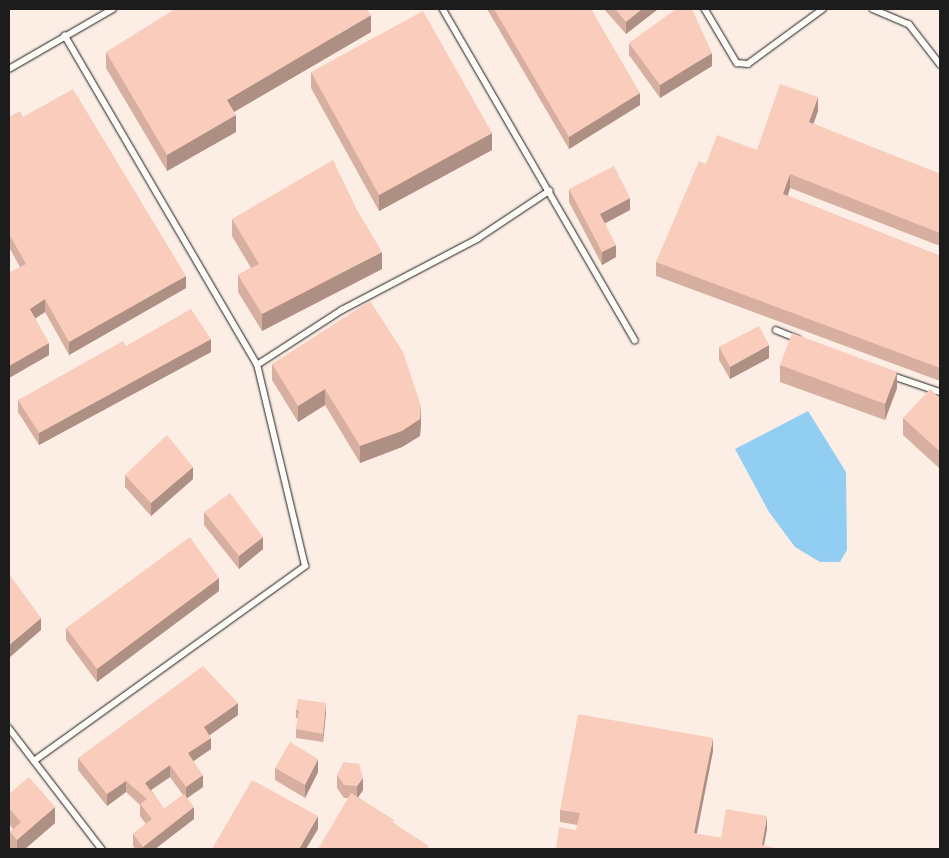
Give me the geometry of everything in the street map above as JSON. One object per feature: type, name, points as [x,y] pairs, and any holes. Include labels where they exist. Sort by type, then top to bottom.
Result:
[{"type":"lane","points":[[9,69],[113,9]]},
{"type":"lane","points":[[443,9],[635,340]]},
{"type":"lane","points":[[705,9],[736,63],[748,64],[822,9]]},
{"type":"lane","points":[[873,9],[910,24],[940,64]]},
{"type":"lane","points":[[34,761],[305,566],[257,365],[65,36]]},
{"type":"lane","points":[[257,365],[342,310],[478,239],[549,192]]},
{"type":"lane","points":[[776,330],[804,341]]},
{"type":"lane","points":[[887,374],[940,392]]},
{"type":"lane","points":[[9,728],[102,849]]},
{"type":"shaded area","points":[[9,9],[940,9],[940,849],[9,849]]},
{"type":"water","points":[[808,411],[846,472],[847,550],[840,562],[820,562],[795,547],[769,512],[735,449]]},
{"type":"building","points":[[175,9],[367,9],[371,15],[227,100],[236,115],[167,155],[106,52]]},
{"type":"building","points":[[494,9],[591,9],[640,93],[569,137]]},
{"type":"building","points":[[615,9],[642,9],[626,22]]},
{"type":"building","points":[[676,9],[692,9],[712,53],[660,85],[629,43]]},
{"type":"building","points":[[423,11],[492,133],[379,195],[311,72]]},
{"type":"building","points":[[780,84],[818,97],[809,122],[940,174],[940,233],[790,174],[783,194],[940,256],[940,368],[656,262],[699,161],[706,164],[717,135],[757,150]]},
{"type":"building","points":[[73,89],[186,276],[69,342],[45,299],[30,309],[49,343],[9,366],[9,273],[26,264],[9,234],[9,117],[20,111],[23,117]]},
{"type":"building","points":[[333,160],[357,210],[382,252],[262,314],[238,275],[259,264],[232,219]]},
{"type":"building","points":[[614,166],[630,198],[600,214],[616,245],[602,252],[569,189]]},
{"type":"building","points":[[370,301],[403,352],[421,406],[420,419],[402,431],[360,446],[325,389],[298,406],[272,364]]},
{"type":"building","points":[[191,309],[211,339],[39,433],[18,400],[123,341],[126,346]]},
{"type":"building","points":[[759,326],[769,345],[730,367],[719,347]]},
{"type":"building","points":[[792,333],[897,372],[885,404],[780,365]]},
{"type":"building","points":[[930,389],[940,398],[939,451],[903,418]]},
{"type":"building","points":[[167,435],[193,467],[151,503],[125,475]]},
{"type":"building","points":[[230,493],[263,537],[239,556],[204,512]]},
{"type":"building","points":[[190,537],[219,578],[97,669],[66,628]]},
{"type":"building","points":[[9,574],[41,618],[9,645]]},
{"type":"building","points":[[203,666],[238,703],[204,727],[211,738],[188,753],[203,775],[186,787],[170,765],[145,783],[164,809],[184,794],[194,807],[143,847],[133,834],[152,819],[140,804],[147,799],[126,781],[107,794],[78,758]]},
{"type":"building","points":[[298,699],[326,703],[323,734],[296,729],[299,710],[296,710]]},
{"type":"building","points":[[578,714],[713,738],[694,833],[721,838],[726,809],[767,816],[762,845],[780,849],[556,849],[559,827],[576,830],[580,813],[560,810]]},
{"type":"building","points":[[290,742],[318,759],[305,785],[275,768]]},
{"type":"building","points":[[344,762],[359,764],[363,778],[357,786],[344,785],[337,775]]},
{"type":"building","points":[[29,777],[55,807],[17,840],[10,832],[21,822],[9,808],[9,794]]},
{"type":"building","points":[[252,780],[318,816],[299,849],[212,849]]},
{"type":"building","points":[[351,793],[394,820],[393,823],[429,846],[427,849],[318,849]]}]
